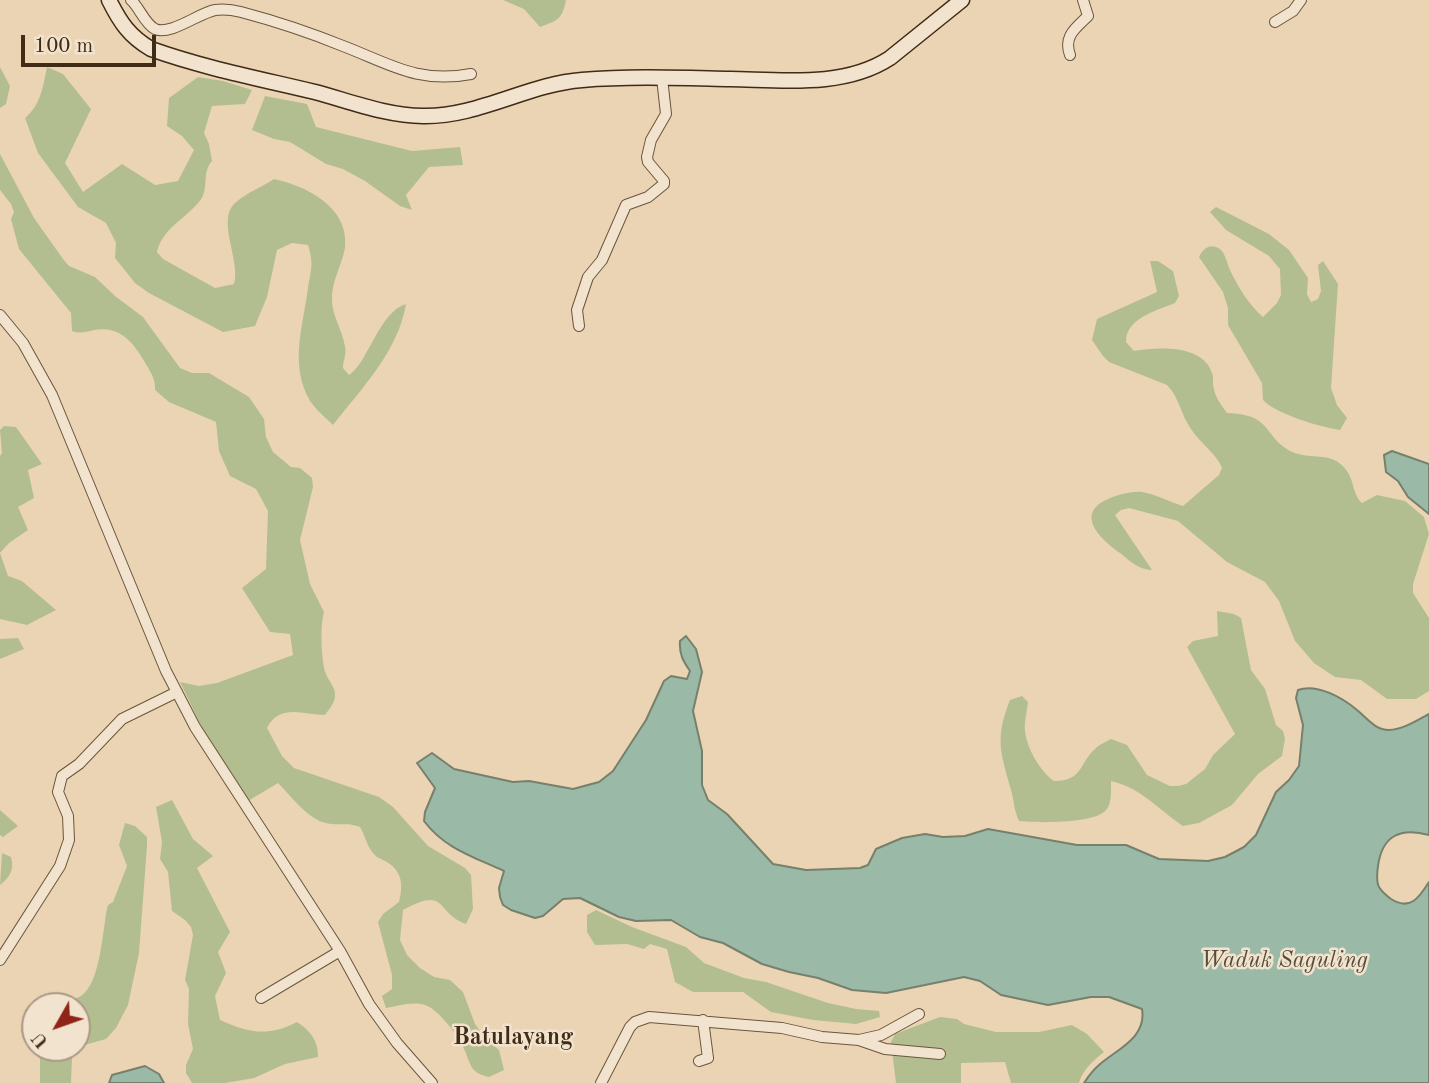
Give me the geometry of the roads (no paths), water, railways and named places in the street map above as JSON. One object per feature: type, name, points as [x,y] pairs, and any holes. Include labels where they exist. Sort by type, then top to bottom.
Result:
[{"type":"main road","points":[[109,0],[125,30],[151,49],[377,108],[422,116],[463,112],[567,82],[850,76],[884,62],[956,2]]},
{"type":"street","points":[[131,0],[140,4],[145,19],[158,30],[167,30],[215,10],[235,11],[340,44],[403,72],[438,76],[471,74]]},
{"type":"street","points":[[1070,55],[1068,39],[1088,16],[1083,0]]},
{"type":"street","points":[[1275,22],[1293,11],[1301,0]]},
{"type":"street","points":[[579,326],[577,310],[588,277],[602,260],[626,205],[648,197],[664,184],[647,157],[651,140],[666,114],[662,78]]},
{"type":"street","points":[[0,315],[23,343],[52,394],[177,692],[195,727],[340,951],[369,1004],[397,1043],[432,1083]]},
{"type":"street","points":[[0,960],[60,866],[66,851],[69,839],[68,816],[58,792],[62,776],[79,764],[122,719],[177,692]]},
{"type":"street","points":[[261,998],[340,951]]},
{"type":"street","points":[[859,1040],[881,1035],[919,1014]]},
{"type":"street","points":[[601,1083],[617,1048],[635,1022],[649,1017],[782,1028],[822,1037],[859,1040],[885,1049],[940,1054]]},
{"type":"street","points":[[699,1061],[708,1058],[704,1020]]},
{"type":"water","points":[[1392,451],[1429,464],[1429,514],[1408,497],[1398,481],[1386,472],[1384,455]]},
{"type":"water","name":"Waduk Saguling","points":[[686,636],[696,649],[702,672],[693,711],[702,751],[702,785],[708,800],[727,814],[773,864],[806,870],[860,868],[868,865],[876,849],[902,838],[925,834],[965,836],[988,829],[1077,845],[1126,845],[1159,859],[1208,861],[1225,857],[1244,847],[1256,835],[1276,792],[1299,766],[1303,725],[1296,698],[1298,690],[1313,688],[1329,693],[1345,701],[1380,728],[1389,730],[1410,724],[1429,714],[1429,835],[1409,832],[1394,836],[1380,856],[1377,877],[1383,892],[1391,899],[1404,904],[1418,898],[1429,882],[1429,1083],[1084,1083],[1097,1067],[1135,1035],[1140,1028],[1142,1009],[1109,997],[1091,997],[1048,1005],[1001,995],[980,981],[964,977],[886,993],[852,990],[762,964],[723,943],[700,937],[671,920],[636,921],[619,917],[580,898],[563,899],[543,916],[535,918],[503,905],[499,888],[504,871],[441,839],[424,821],[435,788],[417,763],[432,753],[454,769],[513,782],[529,781],[573,789],[599,782],[613,771],[646,720],[664,681],[671,676],[687,679],[690,671],[682,657],[680,646],[680,641]]},
{"type":"water","points":[[145,1066],[159,1074],[164,1083],[109,1083],[112,1075]]},
{"type":"district","name":"Batulayang","points":[[513,1038]]}]
